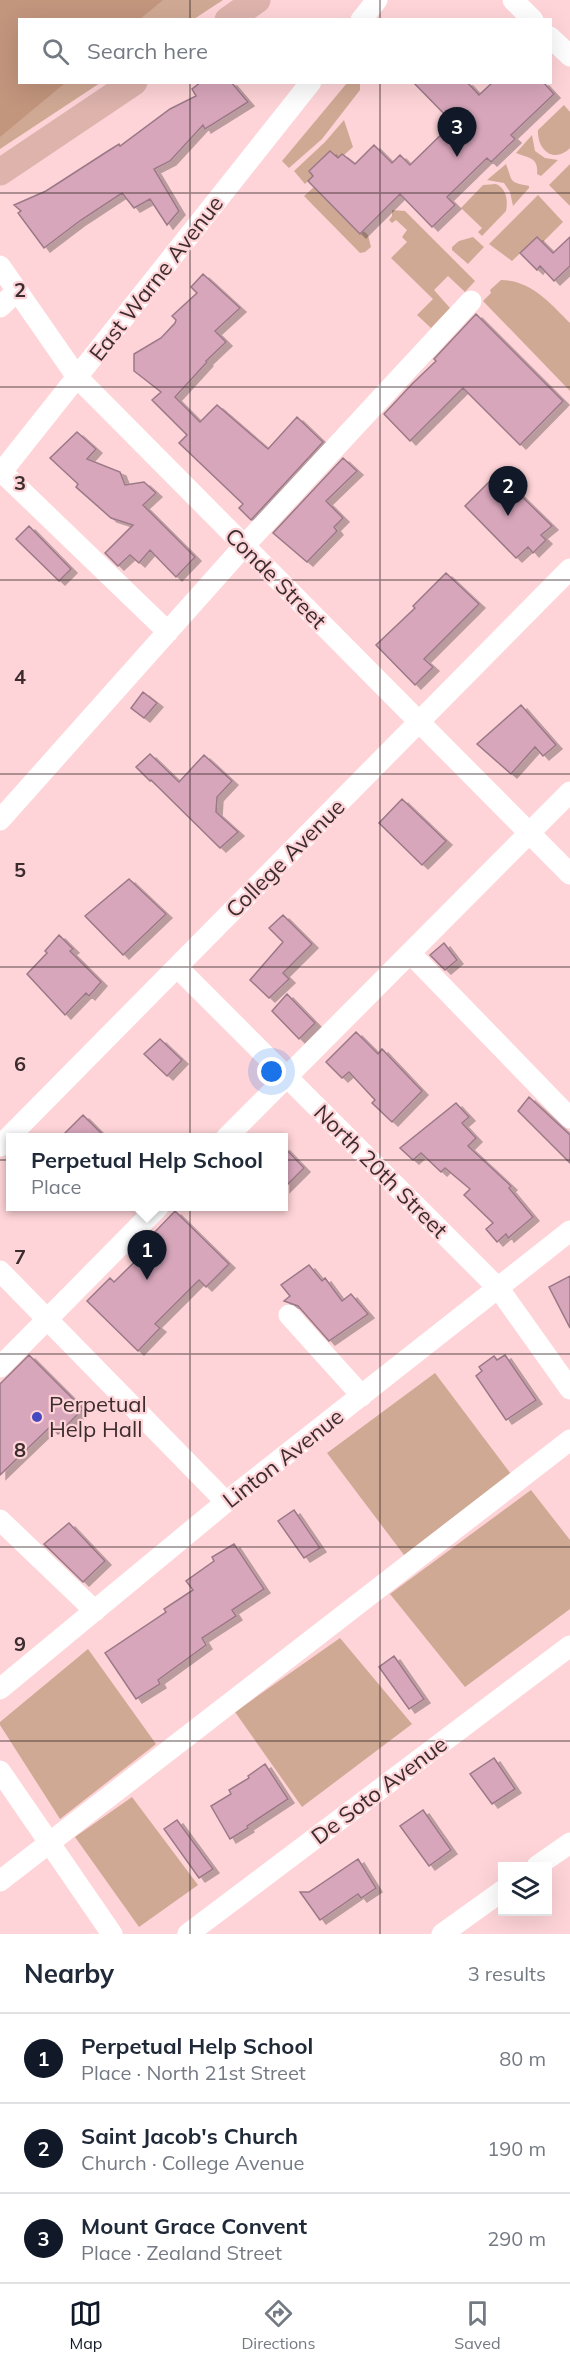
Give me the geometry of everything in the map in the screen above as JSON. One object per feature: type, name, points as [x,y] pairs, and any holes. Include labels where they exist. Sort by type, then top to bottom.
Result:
[{"type":"main road","points":[[231,18],[257,0]]},
{"type":"main road","points":[[0,172],[131,84]]},
{"type":"street","points":[[364,18],[377,0]]},
{"type":"street","points":[[513,0],[531,18]]},
{"type":"street","points":[[552,39],[570,56]]},
{"type":"street","name":"East Warne Avenue","points":[[1,473],[309,84]]},
{"type":"street","name":"Conde Street","points":[[0,266],[78,377],[570,874]]},
{"type":"street","points":[[0,307],[17,291]]},
{"type":"street","points":[[0,820],[244,546],[471,301]]},
{"type":"street","points":[[1,473],[168,632]]},
{"type":"street","name":"College Avenue","points":[[13,1133],[570,569]]},
{"type":"street","points":[[230,1133],[570,792]]},
{"type":"street","points":[[410,953],[570,1118]]},
{"type":"street","name":"North 20th Street","points":[[177,968],[499,1289],[570,1389]]},
{"type":"street","points":[[0,1367],[154,1211]]},
{"type":"street","name":"Linton Avenue","points":[[0,1689],[226,1502],[570,1231]]},
{"type":"street","points":[[0,1271],[226,1502]]},
{"type":"street","points":[[289,1315],[362,1396]]},
{"type":"street","points":[[0,1881],[570,1440]]},
{"type":"street","points":[[0,1520],[95,1611]]},
{"type":"street","name":"De Soto Avenue","points":[[188,1934],[570,1646]]},
{"type":"street","points":[[0,1772],[112,1934]]},
{"type":"street","points":[[543,1862],[570,1843]]},
{"type":"street","points":[[442,1934],[498,1894]]},
{"type":"shaded area","points":[[0,0],[223,0],[196,18],[18,18],[18,84],[98,84],[0,149]]},
{"type":"shaded area","points":[[0,0],[163,0],[141,18],[18,18],[18,84],[64,84],[0,137]]},
{"type":"shaded area","points":[[346,84],[360,84],[360,90],[322,139],[289,168],[282,161]]},
{"type":"shaded area","points":[[564,105],[570,112],[570,148],[564,153],[553,155],[543,149],[540,144],[538,130]]},
{"type":"shaded area","points":[[344,120],[353,147],[338,158],[330,151],[309,171],[313,176],[305,184],[294,171],[325,142]]},
{"type":"shaded area","points":[[532,135],[535,151],[545,158],[558,160],[541,176],[537,174],[534,161],[516,153]]},
{"type":"shaded area","points":[[506,164],[514,182],[529,186],[513,206],[510,192],[504,183],[487,180]]},
{"type":"shaded area","points":[[570,164],[570,206],[549,185]]},
{"type":"shaded area","points":[[496,184],[506,196],[506,211],[482,236],[478,232],[482,228],[461,208],[483,185]]},
{"type":"shaded area","points":[[314,187],[368,235],[371,247],[360,253],[304,196]]},
{"type":"shaded area","points":[[538,195],[563,222],[542,243],[536,238],[512,261],[489,244]]},
{"type":"shaded area","points":[[392,210],[405,211],[475,281],[465,292],[448,276],[434,290],[450,308],[431,328],[417,315],[433,299],[391,258],[407,242],[402,237],[407,230],[396,220],[392,223],[389,220]]},
{"type":"shaded area","points":[[473,237],[484,247],[468,264],[452,250],[452,247],[459,241]]},
{"type":"shaded area","points":[[501,280],[522,284],[540,294],[570,323],[570,391],[483,301],[491,293],[490,290]]},
{"type":"shaded area","points":[[435,1373],[511,1474],[404,1555],[327,1453]]},
{"type":"shaded area","points":[[531,1490],[570,1540],[570,1609],[465,1687],[390,1594]]},
{"type":"shaded area","points":[[340,1638],[412,1724],[302,1807],[235,1712]]},
{"type":"shaded area","points":[[88,1649],[156,1744],[60,1819],[0,1722]]},
{"type":"shaded area","points":[[132,1797],[198,1885],[139,1927],[75,1837]]},
{"type":"building","points":[[198,84],[233,84],[248,102],[205,129],[203,125],[170,161],[154,169],[179,211],[167,225],[150,199],[134,208],[122,193],[44,248],[18,213],[21,211],[14,205],[46,191],[119,144],[120,146],[170,109],[196,96],[192,89]]},
{"type":"building","points":[[415,84],[469,84],[479,95],[491,84],[545,84],[554,94],[511,135],[515,139],[491,162],[487,158],[447,197],[455,205],[432,227],[400,194],[360,234],[308,181],[313,176],[309,171],[330,151],[338,158],[342,154],[355,164],[374,145],[392,163],[400,155],[410,165],[453,123]]},
{"type":"building","points":[[537,237],[553,253],[570,237],[570,266],[554,281],[540,266],[537,270],[520,253]]},
{"type":"building","points":[[203,274],[240,308],[215,331],[226,342],[175,397],[200,422],[217,405],[268,449],[297,417],[323,442],[251,520],[239,508],[243,504],[179,443],[187,435],[152,400],[161,392],[134,371],[134,354],[161,338],[175,323],[176,320],[172,316],[197,293],[191,287]]},
{"type":"building","points":[[476,314],[563,401],[520,445],[463,388],[410,441],[384,414],[436,361],[434,359]]},
{"type":"building","points":[[77,432],[96,449],[87,459],[120,472],[125,485],[144,482],[156,493],[143,505],[195,557],[176,577],[150,550],[139,563],[130,555],[118,566],[105,553],[133,525],[111,518],[76,487],[78,484],[50,458]]},
{"type":"building","points":[[343,458],[357,471],[326,501],[343,518],[334,527],[337,531],[307,562],[273,533]]},
{"type":"building","points":[[498,473],[552,526],[541,535],[546,540],[533,553],[528,547],[516,558],[465,506]]},
{"type":"building","points":[[29,526],[71,569],[59,581],[16,539]]},
{"type":"building","points":[[446,573],[479,604],[424,659],[433,667],[415,685],[376,645],[415,608],[413,606]]},
{"type":"building","points":[[143,692],[157,703],[144,718],[131,708]]},
{"type":"building","points":[[521,705],[556,745],[543,756],[535,747],[511,774],[477,744]]},
{"type":"building","points":[[150,754],[179,782],[204,755],[232,781],[217,797],[216,812],[238,832],[220,848],[136,767]]},
{"type":"building","points":[[402,799],[446,841],[422,865],[379,823]]},
{"type":"building","points":[[129,879],[166,914],[123,955],[85,916]]},
{"type":"building","points":[[283,915],[312,944],[283,973],[289,979],[269,998],[250,980],[283,942],[269,928]]},
{"type":"building","points":[[59,935],[73,949],[70,951],[101,982],[89,996],[86,993],[65,1015],[27,974],[47,953],[45,951]]},
{"type":"building","points":[[444,943],[457,960],[445,970],[430,955]]},
{"type":"building","points":[[287,994],[315,1023],[299,1039],[272,1011]]},
{"type":"building","points":[[356,1032],[378,1054],[382,1049],[422,1091],[392,1122],[372,1103],[375,1100],[349,1072],[342,1078],[326,1062]]},
{"type":"building","points":[[160,1039],[182,1060],[167,1076],[144,1054]]},
{"type":"building","points":[[529,1097],[570,1135],[570,1163],[518,1111]]},
{"type":"building","points":[[456,1103],[469,1117],[462,1123],[476,1138],[468,1146],[511,1186],[509,1188],[533,1217],[508,1238],[506,1234],[497,1242],[486,1229],[493,1223],[464,1195],[470,1189],[445,1168],[441,1172],[421,1153],[413,1160],[400,1148]]},
{"type":"building","points":[[83,1115],[101,1133],[65,1133]]},
{"type":"building","points":[[288,1151],[304,1168],[288,1184]]},
{"type":"building","points":[[175,1211],[229,1264],[206,1287],[199,1280],[155,1324],[160,1328],[138,1351],[87,1301],[110,1278],[114,1282],[156,1241],[150,1237]]},
{"type":"building","points":[[309,1265],[322,1281],[325,1278],[342,1301],[351,1294],[368,1314],[329,1341],[298,1306],[284,1301],[290,1296],[281,1285]]},
{"type":"building","points":[[570,1276],[570,1328],[549,1287]]},
{"type":"building","name":"Perpetual Help Hall","points":[[29,1355],[83,1409],[58,1434],[51,1426],[0,1475],[0,1384]]},
{"type":"building","points":[[505,1355],[536,1400],[506,1420],[476,1376],[482,1371],[479,1367],[494,1356],[497,1360]]},
{"type":"building","points":[[294,1510],[320,1548],[304,1558],[278,1521]]},
{"type":"building","points":[[69,1523],[105,1561],[83,1582],[44,1544]]},
{"type":"building","points":[[234,1544],[264,1589],[232,1610],[236,1616],[202,1638],[206,1645],[158,1680],[160,1684],[136,1699],[105,1653],[166,1612],[164,1609],[193,1590],[186,1581],[214,1561],[212,1557]]},
{"type":"building","points":[[394,1656],[424,1699],[409,1709],[379,1667]]},
{"type":"building","points":[[494,1758],[515,1789],[492,1804],[470,1774]]},
{"type":"building","points":[[265,1764],[288,1799],[230,1839],[211,1806],[231,1794],[229,1790],[249,1778],[248,1776]]},
{"type":"building","points":[[423,1810],[451,1850],[429,1866],[400,1826]]},
{"type":"building","points":[[177,1820],[213,1869],[199,1878],[164,1829]]},
{"type":"building","points":[[358,1859],[376,1888],[361,1898],[358,1894],[320,1920],[300,1892],[309,1892]]},
{"type":"place","name":"Mount Grace Convent","points":[[457,157]]},
{"type":"place","name":"Saint Jacob's Church","points":[[508,516]]},
{"type":"place","name":"Perpetual Help School","points":[[147,1280]]},
{"type":"place","name":"Perpetual Help Hall","points":[[37,1417]]}]
